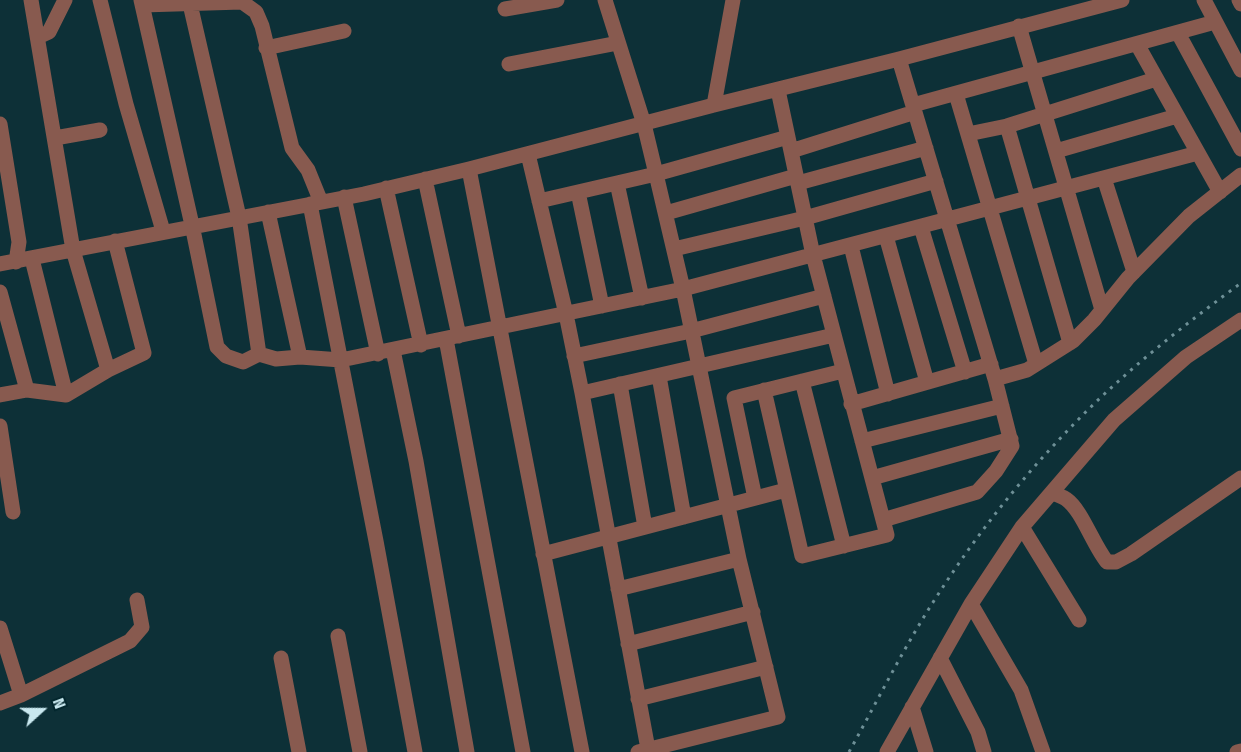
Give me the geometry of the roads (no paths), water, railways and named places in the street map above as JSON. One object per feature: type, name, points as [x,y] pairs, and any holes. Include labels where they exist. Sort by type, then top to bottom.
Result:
[{"type":"street","points":[[31,0],[74,250],[108,369]]},
{"type":"street","points":[[38,37],[50,32],[65,0]]},
{"type":"street","points":[[100,0],[126,104],[163,231]]},
{"type":"street","points":[[505,9],[557,0]]},
{"type":"street","points":[[528,154],[566,314],[582,393],[638,699],[643,751],[778,717],[727,506],[666,213],[644,124],[605,0]]},
{"type":"street","points":[[714,105],[733,0]]},
{"type":"street","points":[[0,264],[315,203],[469,169],[1122,0]]},
{"type":"street","points":[[1204,0],[1241,70]]},
{"type":"street","points":[[1239,0],[1241,4]]},
{"type":"street","points":[[415,752],[340,360],[315,203],[308,170],[292,148],[262,26],[256,12],[242,2],[190,4],[142,2],[217,347],[226,356],[243,362],[259,354],[276,359],[300,357],[340,360],[642,298],[851,246],[1198,153]]},
{"type":"street","points":[[190,4],[239,217],[259,354]]},
{"type":"street","points":[[539,201],[790,144],[914,109],[956,94],[1215,22]]},
{"type":"street","points":[[1019,26],[1102,310]]},
{"type":"street","points":[[266,48],[344,32]]},
{"type":"street","points":[[1178,33],[1241,149]]},
{"type":"street","points":[[509,64],[618,43]]},
{"type":"street","points":[[1137,44],[1220,192]]},
{"type":"street","points":[[883,520],[977,492],[996,471],[1012,446],[993,372],[899,59]]},
{"type":"street","points":[[968,134],[1006,126],[1156,79]]},
{"type":"street","points":[[764,390],[801,556],[886,535],[813,255],[778,90]]},
{"type":"street","points":[[956,94],[1036,364]]},
{"type":"street","points":[[1056,151],[1177,117]]},
{"type":"street","points":[[0,124],[19,242],[16,262]]},
{"type":"street","points":[[1006,126],[1070,343]]},
{"type":"street","points":[[55,138],[100,130]]},
{"type":"street","points":[[666,213],[926,148]]},
{"type":"street","points":[[469,169],[582,752]]},
{"type":"street","points":[[851,404],[965,372],[1027,370],[1070,343],[1134,272],[1189,216],[1241,175]]},
{"type":"street","points":[[1104,178],[1134,272]]},
{"type":"street","points":[[425,179],[523,752]]},
{"type":"street","points":[[674,249],[805,218],[936,181]]},
{"type":"street","points":[[617,183],[642,298]]},
{"type":"street","points":[[386,188],[421,345]]},
{"type":"street","points":[[578,192],[602,306]]},
{"type":"street","points":[[344,197],[416,462],[467,752]]},
{"type":"street","points":[[268,212],[300,357]]},
{"type":"street","points":[[921,227],[965,372]]},
{"type":"street","points":[[886,236],[927,382]]},
{"type":"street","points":[[0,395],[27,390],[66,395],[108,369],[144,353],[115,241]]},
{"type":"street","points":[[851,246],[888,394]]},
{"type":"street","points":[[32,259],[66,395]]},
{"type":"street","points":[[0,291],[27,390]]},
{"type":"street","points":[[574,356],[691,331],[824,296]]},
{"type":"street","points":[[887,752],[971,604],[1022,526],[1114,420],[1186,357],[1241,320]]},
{"type":"street","points":[[582,393],[834,335]]},
{"type":"street","points":[[755,498],[734,398],[843,371]]},
{"type":"street","points":[[659,376],[684,517]]},
{"type":"street","points":[[802,381],[844,546]]},
{"type":"street","points":[[620,384],[645,527]]},
{"type":"street","points":[[861,441],[1002,406]]},
{"type":"street","points":[[0,426],[13,512]]},
{"type":"street","points":[[872,478],[1011,439]]},
{"type":"street","points":[[1053,493],[1071,504],[1107,562],[1116,562],[1241,478]]},
{"type":"street","points":[[543,554],[786,490]]},
{"type":"street","points":[[1022,526],[1079,620]]},
{"type":"street","points":[[618,590],[739,559]]},
{"type":"street","points":[[0,703],[21,695],[130,641],[142,627],[137,600]]},
{"type":"street","points":[[971,604],[1021,690],[1043,752]]},
{"type":"street","points":[[628,644],[753,612]]},
{"type":"street","points":[[0,628],[21,695]]},
{"type":"street","points":[[338,636],[360,752]]},
{"type":"street","points":[[280,658],[299,752]]},
{"type":"street","points":[[940,658],[978,732],[984,752]]},
{"type":"street","points":[[638,699],[766,667]]},
{"type":"street","points":[[912,707],[926,752]]},
{"type":"railway","points":[[849,752],[929,609],[958,565],[1013,491],[1054,445],[1114,385],[1167,340],[1241,283]]}]
